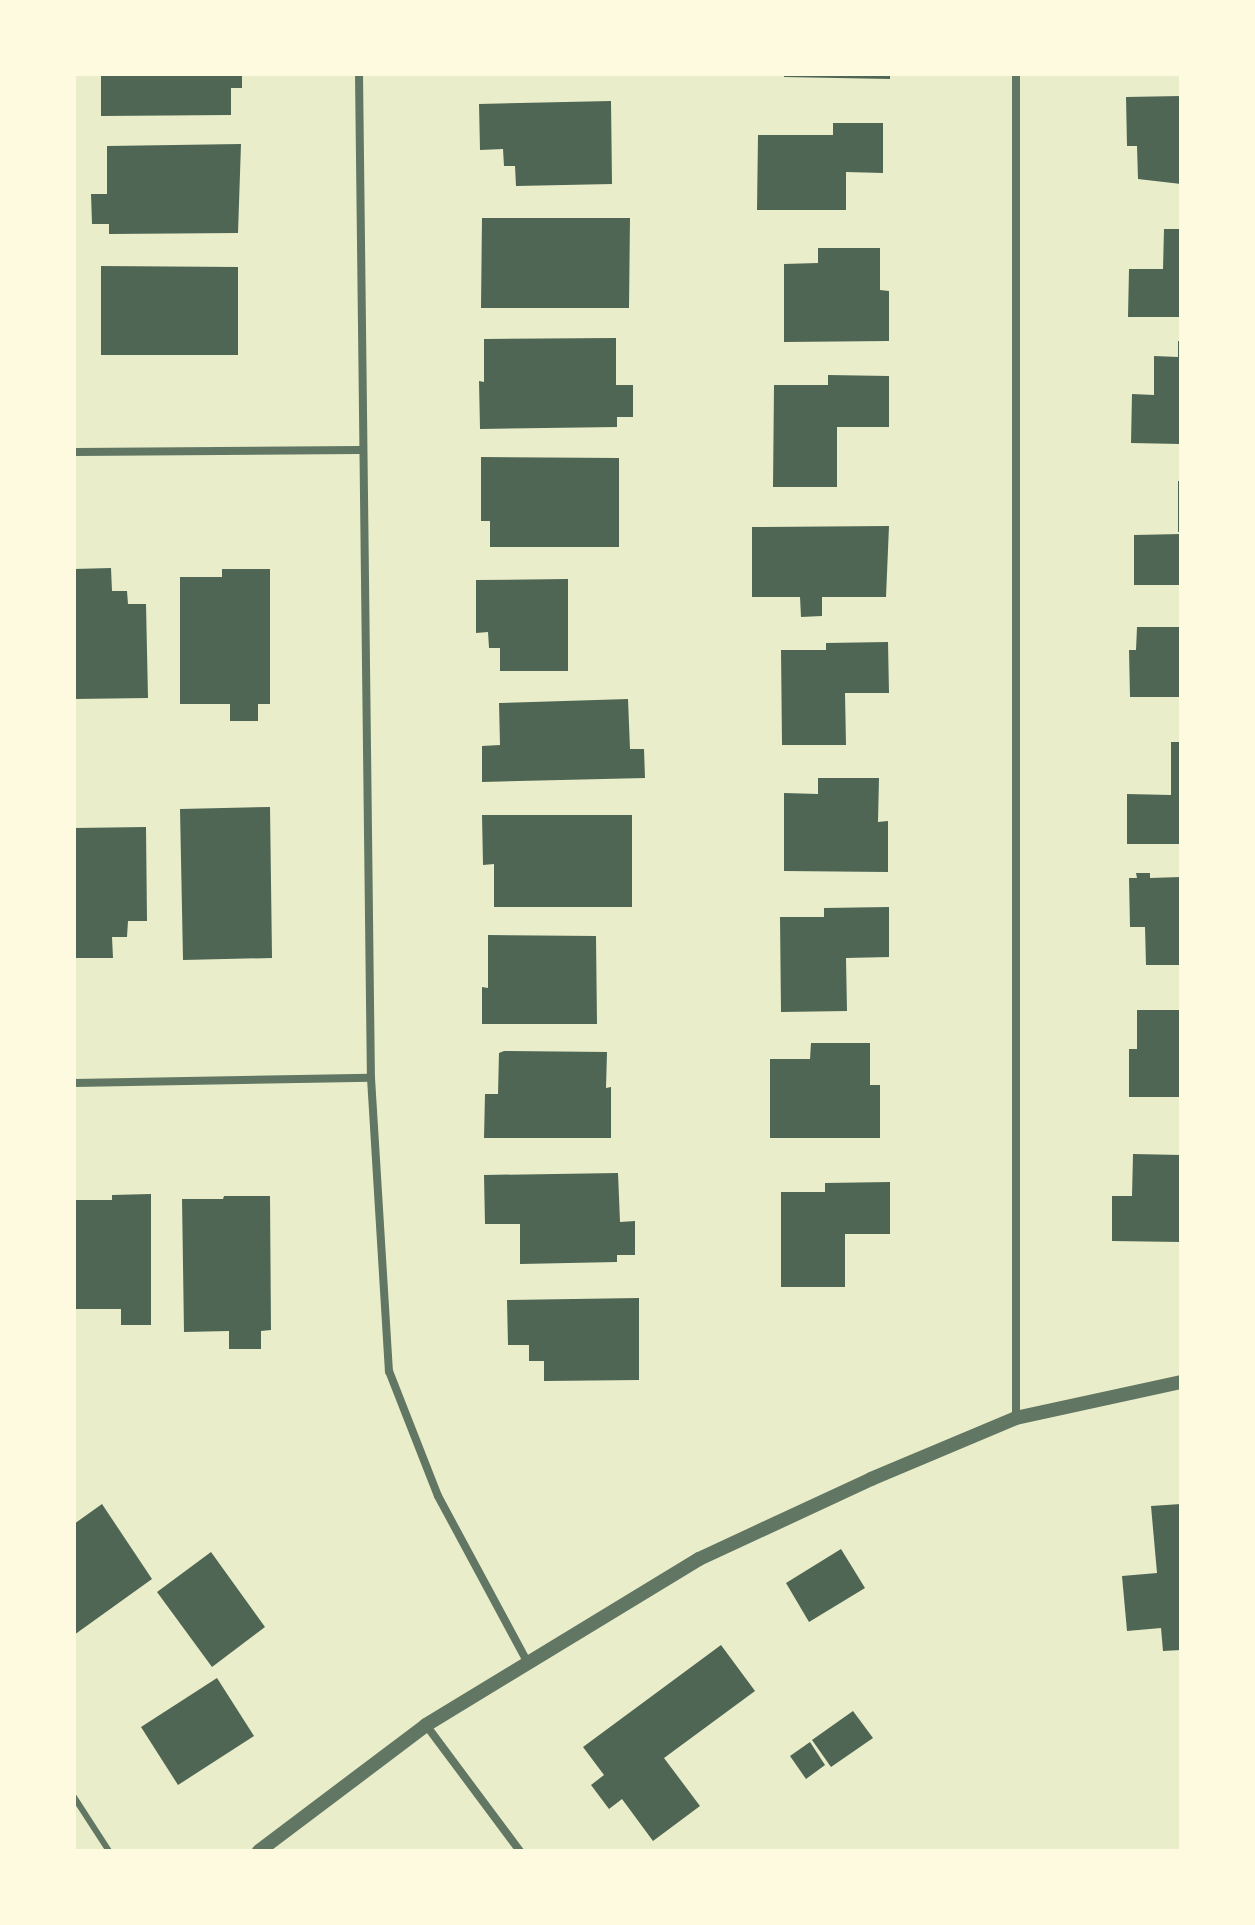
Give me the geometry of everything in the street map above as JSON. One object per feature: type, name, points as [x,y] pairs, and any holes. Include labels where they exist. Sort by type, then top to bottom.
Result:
[{"type":"street","points":[[359,74],[361,450],[371,1078],[389,1371],[438,1496],[527,1661]]},
{"type":"street","points":[[1016,74],[1016,1418]]},
{"type":"street","points":[[74,452],[361,450]]},
{"type":"street","points":[[74,1083],[371,1078]]},
{"type":"street","points":[[259,1851],[426,1725],[699,1559],[871,1479],[1016,1418],[1181,1382]]},
{"type":"street","points":[[426,1725],[520,1851]]},
{"type":"lane","points":[[74,1797],[109,1851]]},
{"type":"building","points":[[101,74],[242,74],[242,88],[231,88],[231,115],[101,116]]},
{"type":"building","points":[[784,74],[890,74],[890,79],[784,77]]},
{"type":"building","points":[[1181,96],[1181,184],[1138,179],[1137,146],[1127,146],[1126,97]]},
{"type":"building","points":[[611,101],[612,184],[516,186],[515,166],[504,166],[503,149],[480,150],[479,104]]},
{"type":"building","points":[[833,123],[883,123],[883,173],[846,172],[846,210],[757,210],[758,135],[833,135]]},
{"type":"building","points":[[241,144],[238,233],[109,234],[109,224],[92,224],[91,194],[107,194],[107,146]]},
{"type":"building","points":[[482,218],[630,218],[629,308],[481,308]]},
{"type":"building","points":[[1164,229],[1181,229],[1180,317],[1128,317],[1129,269],[1163,269]]},
{"type":"building","points":[[818,248],[880,248],[880,290],[889,291],[889,341],[784,342],[784,264],[818,263]]},
{"type":"building","points":[[101,266],[238,267],[238,355],[101,355]]},
{"type":"building","points":[[616,338],[616,385],[633,385],[633,417],[617,417],[617,427],[480,429],[479,381],[484,382],[484,339]]},
{"type":"building","points":[[1178,341],[1181,341],[1180,444],[1131,443],[1132,394],[1154,395],[1154,356],[1178,357]]},
{"type":"building","points":[[828,375],[889,376],[889,427],[837,427],[837,487],[773,487],[774,385],[828,385]]},
{"type":"building","points":[[481,457],[619,458],[619,547],[490,547],[490,521],[481,521]]},
{"type":"building","points":[[1178,481],[1181,481],[1181,531],[1178,532]]},
{"type":"building","points":[[889,526],[886,597],[822,597],[822,616],[801,617],[800,597],[752,597],[752,527]]},
{"type":"building","points":[[1181,534],[1181,585],[1134,585],[1134,535]]},
{"type":"building","points":[[111,568],[112,591],[127,591],[128,604],[146,604],[148,698],[74,699],[74,569]]},
{"type":"building","points":[[222,569],[270,569],[270,704],[258,704],[258,721],[230,721],[230,704],[180,704],[180,577],[222,577]]},
{"type":"building","points":[[568,579],[568,671],[500,671],[500,648],[489,648],[488,632],[476,633],[476,580]]},
{"type":"building","points":[[1137,627],[1181,627],[1181,697],[1130,697],[1129,650],[1136,650]]},
{"type":"building","points":[[888,642],[889,693],[845,693],[846,745],[782,745],[781,650],[826,650],[826,643]]},
{"type":"building","points":[[628,699],[630,749],[644,749],[645,778],[482,782],[482,746],[500,745],[499,703]]},
{"type":"building","points":[[1171,742],[1181,742],[1181,844],[1127,844],[1127,794],[1171,795]]},
{"type":"building","points":[[818,778],[879,778],[878,822],[888,821],[888,872],[784,871],[784,793],[818,794]]},
{"type":"building","points":[[270,807],[272,958],[183,960],[180,809]]},
{"type":"building","points":[[482,815],[632,815],[632,907],[494,907],[494,864],[483,865]]},
{"type":"building","points":[[146,827],[147,921],[128,921],[127,937],[112,937],[113,958],[74,958],[74,828]]},
{"type":"building","points":[[1136,873],[1150,873],[1150,878],[1181,877],[1181,965],[1146,965],[1145,927],[1130,927],[1129,878],[1137,878]]},
{"type":"building","points":[[889,907],[889,957],[846,958],[847,1011],[781,1012],[780,917],[824,917],[824,908]]},
{"type":"building","points":[[488,935],[596,936],[597,1024],[482,1024],[482,987],[488,988]]},
{"type":"building","points":[[1137,1010],[1181,1010],[1179,1097],[1129,1097],[1129,1049],[1137,1049]]},
{"type":"building","points":[[811,1043],[870,1043],[870,1085],[880,1085],[880,1138],[770,1138],[770,1059],[810,1059]]},
{"type":"building","points":[[607,1052],[606,1088],[611,1087],[611,1138],[484,1138],[485,1094],[498,1094],[499,1053]]},
{"type":"building","points":[[1133,1154],[1181,1155],[1181,1242],[1112,1241],[1112,1196],[1132,1196]]},
{"type":"building","points":[[618,1173],[620,1222],[635,1221],[635,1255],[617,1255],[617,1262],[520,1264],[520,1224],[485,1224],[484,1175]]},
{"type":"building","points":[[890,1182],[890,1234],[845,1234],[845,1287],[781,1287],[781,1192],[825,1192],[825,1183]]},
{"type":"building","points":[[151,1194],[151,1325],[121,1325],[121,1309],[74,1309],[74,1200],[112,1200],[112,1195]]},
{"type":"building","points":[[224,1196],[270,1196],[271,1330],[261,1331],[261,1349],[229,1349],[229,1331],[184,1332],[182,1199],[223,1199]]},
{"type":"building","points":[[639,1298],[639,1380],[544,1381],[544,1361],[529,1361],[529,1345],[508,1345],[507,1300]]},
{"type":"building","points":[[102,1504],[152,1579],[74,1635],[74,1524]]},
{"type":"building","points":[[1181,1504],[1181,1650],[1163,1651],[1161,1628],[1127,1631],[1122,1576],[1157,1573],[1151,1506]]},
{"type":"building","points":[[841,1549],[865,1588],[809,1622],[786,1583]]},
{"type":"building","points":[[211,1552],[265,1627],[212,1667],[157,1592]]},
{"type":"building","points":[[721,1645],[755,1691],[664,1758],[700,1806],[653,1841],[622,1799],[609,1809],[591,1785],[604,1775],[583,1747]]},
{"type":"building","points":[[217,1678],[254,1736],[178,1785],[141,1727]]},
{"type":"building","points":[[853,1711],[873,1738],[831,1767],[812,1740]]},
{"type":"building","points":[[810,1742],[825,1765],[806,1779],[790,1756]]}]
